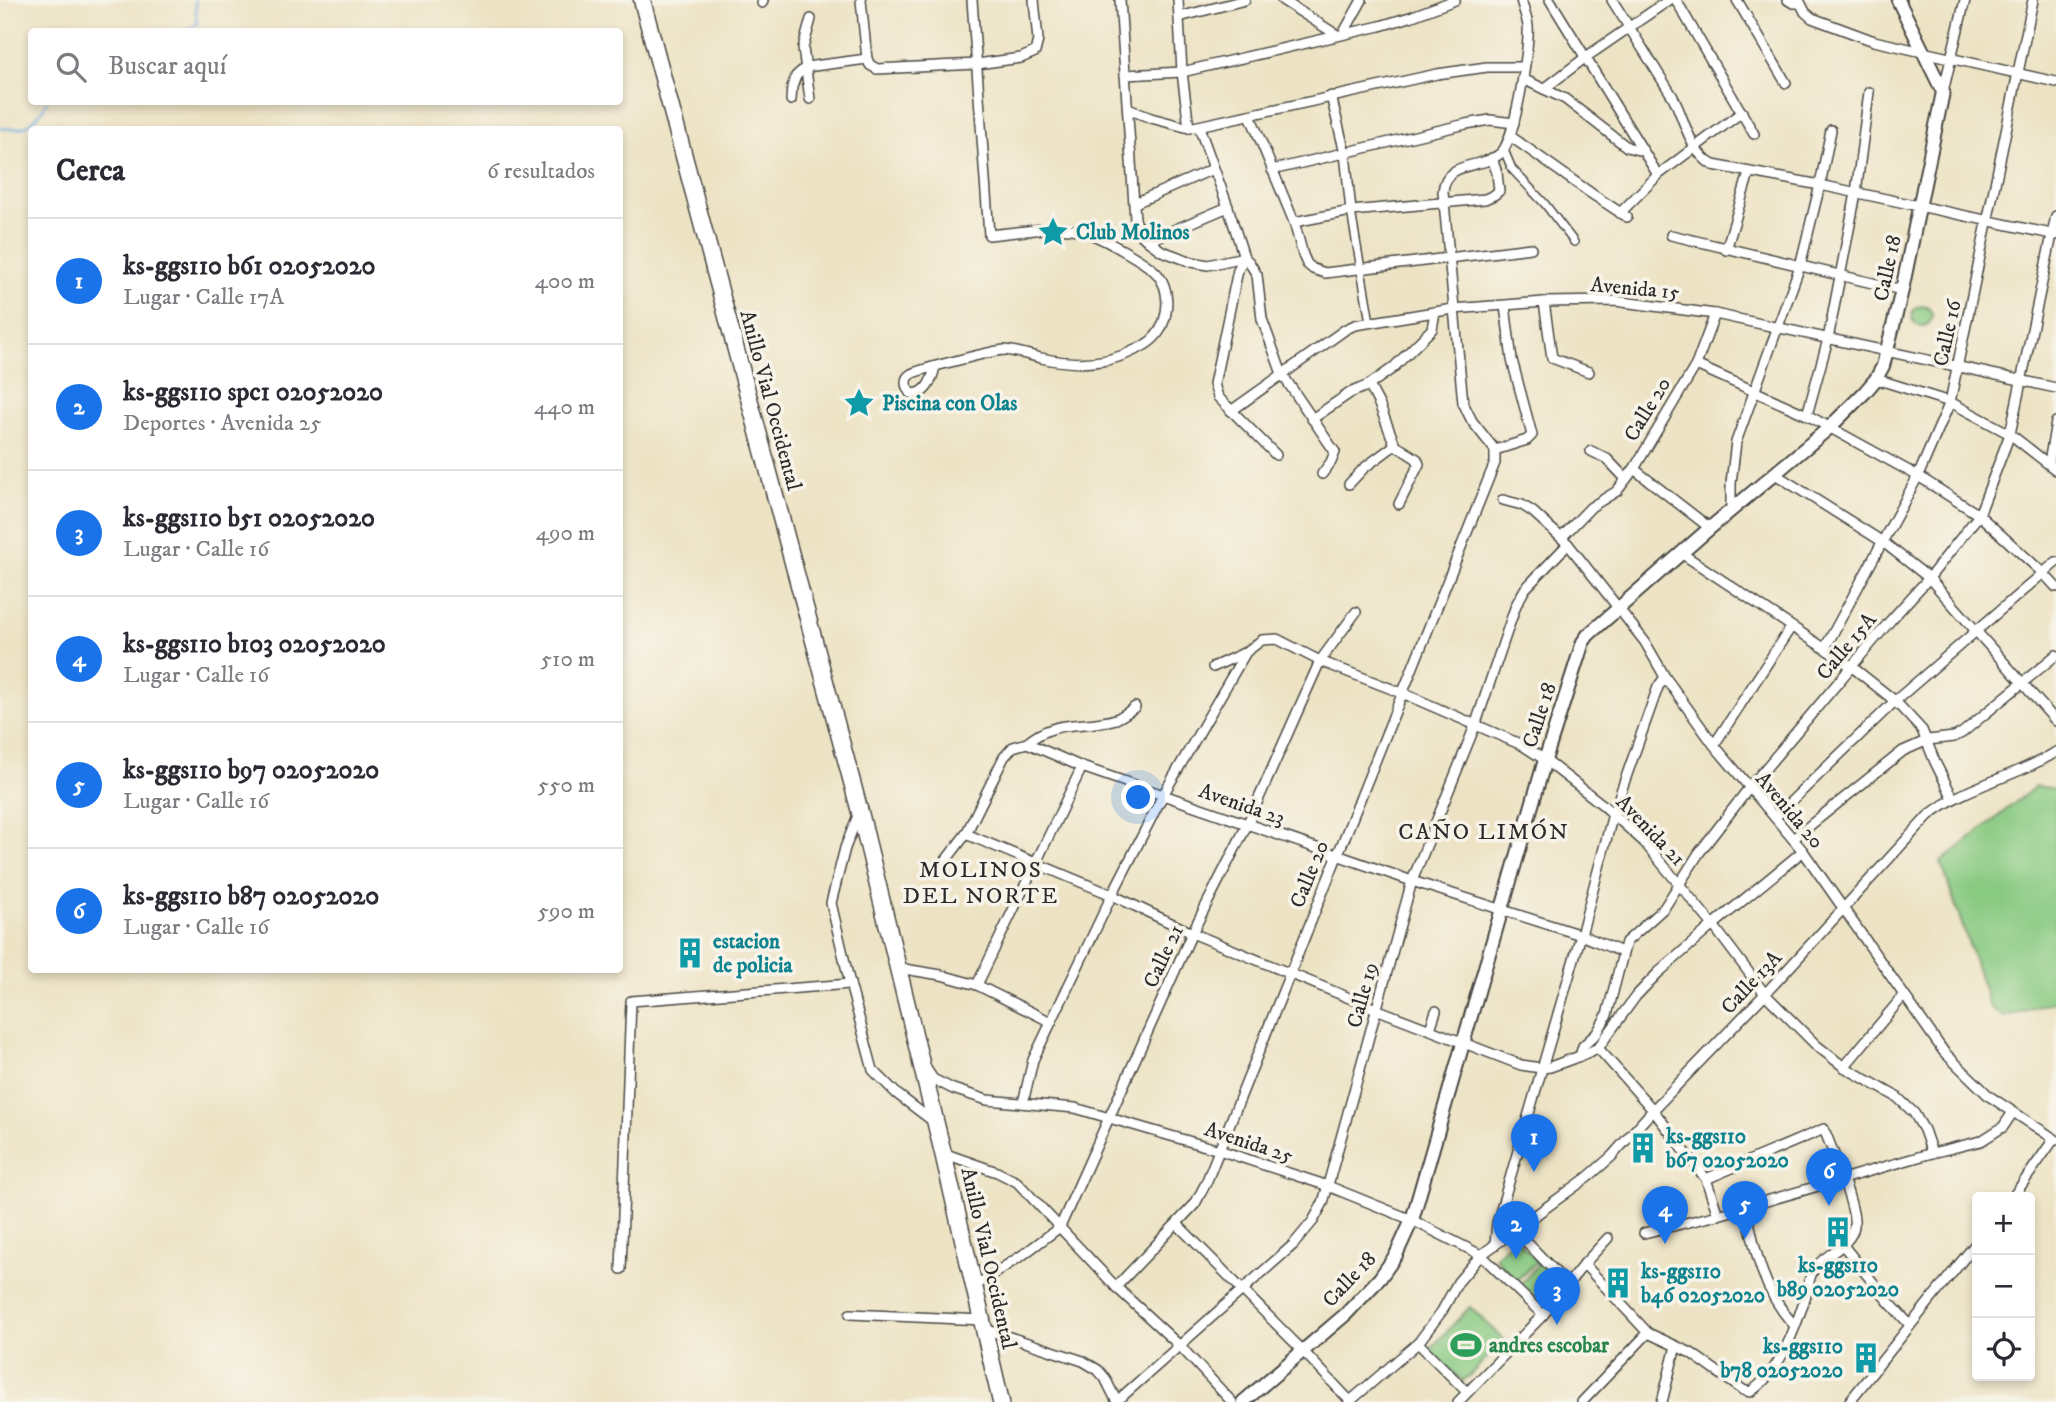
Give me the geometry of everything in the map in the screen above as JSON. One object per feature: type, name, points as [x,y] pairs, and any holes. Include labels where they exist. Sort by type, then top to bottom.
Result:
[{"type":"highway","name":"Anillo Vial Occidental","points":[[642,0],[860,812],[1001,1402]]},
{"type":"street","points":[[861,0],[867,59],[870,65],[877,69],[977,64],[1020,58],[1035,52],[1038,40],[1034,0]]},
{"type":"street","points":[[935,366],[1000,350],[1065,362],[1102,361],[1133,352],[1150,342],[1160,331],[1167,305],[1166,291],[1159,275],[1142,261],[1085,232],[1048,229],[989,235],[972,0]]},
{"type":"street","points":[[1120,0],[1135,219],[1139,233],[1162,251],[1192,262],[1208,265],[1244,257]]},
{"type":"street","points":[[1178,0],[1182,72],[1194,128],[1228,207],[1244,257],[1257,275],[1262,319],[1282,374],[1335,452],[1322,474]]},
{"type":"street","points":[[1179,17],[1245,0]]},
{"type":"street","points":[[1282,0],[1294,3],[1340,35]]},
{"type":"street","points":[[1340,35],[1362,0]]},
{"type":"street","points":[[1125,75],[1182,72],[1410,17],[1439,3],[1455,0]]},
{"type":"street","points":[[1505,306],[1512,360],[1532,435],[1527,440],[1495,450],[1472,421],[1463,403],[1443,183],[1448,175],[1458,169],[1492,158],[1503,150],[1510,136],[1523,79],[1528,28],[1521,0]]},
{"type":"street","points":[[1550,0],[1658,175]]},
{"type":"street","points":[[1612,0],[1677,105],[1694,147],[1704,160],[1713,165],[2054,235]]},
{"type":"street","points":[[1544,89],[1669,0]]},
{"type":"street","points":[[1675,0],[1754,134]]},
{"type":"street","points":[[1737,0],[1786,83]]},
{"type":"street","points":[[1788,0],[1793,3],[1799,1],[1812,18],[1874,41],[2056,82]]},
{"type":"street","points":[[1898,0],[1943,92]]},
{"type":"street","points":[[1943,92],[1965,0]]},
{"type":"street","name":"Calle 16","points":[[1825,648],[1918,476],[1950,401],[2033,0]]},
{"type":"street","points":[[810,99],[803,48],[811,19]]},
{"type":"street","points":[[791,100],[796,76],[806,67],[867,59]]},
{"type":"street","points":[[1128,109],[1151,118],[1194,128],[1464,69],[1524,67]]},
{"type":"street","points":[[1523,79],[1565,99],[1627,147],[1642,152]]},
{"type":"street","points":[[1807,415],[1828,339],[1856,193],[1868,92]]},
{"type":"street","name":"Calle 18","points":[[1242,1402],[1346,1314],[1380,1278],[1396,1255],[1412,1220],[1545,760],[1583,642],[1681,553],[1829,428],[1876,379],[1888,351],[1943,92]]},
{"type":"street","points":[[1331,96],[1345,153],[1351,211],[1370,322]]},
{"type":"street","points":[[1510,136],[1624,215],[1658,175],[1742,112]]},
{"type":"street","points":[[1250,114],[1294,222],[1303,255],[1312,269],[1325,273],[1531,248]]},
{"type":"street","points":[[1272,170],[1480,121],[1514,123]]},
{"type":"street","points":[[1731,510],[1736,442],[1800,266],[1831,130]]},
{"type":"street","points":[[1503,150],[1512,169],[1545,204],[1574,242]]},
{"type":"street","points":[[1294,222],[1351,211],[1485,199],[1499,191],[1492,158]]},
{"type":"street","points":[[1135,203],[1213,169]]},
{"type":"street","points":[[1726,250],[1749,173]]},
{"type":"street","points":[[1148,241],[1228,207]]},
{"type":"street","name":"Calle 15A","points":[[1580,1056],[1583,1046],[1597,1032],[1606,1015],[1626,942],[1664,908],[1699,853],[1749,788],[1929,578],[1979,515],[2010,435],[2056,216]]},
{"type":"street","points":[[1671,235],[1902,290]]},
{"type":"street","points":[[1244,257],[1238,270],[1214,384],[1218,397],[1276,455]]},
{"type":"street","name":"Avenida 15","points":[[1231,411],[1355,325],[1453,309],[1544,302],[1615,301],[1715,314],[2056,388]]},
{"type":"street","points":[[1544,302],[1552,358],[1589,372]]},
{"type":"street","points":[[1312,419],[1393,368],[1432,329],[1435,312]]},
{"type":"street","name":"Calle 20","points":[[1565,541],[1591,507],[1617,491],[1634,469],[1696,365],[1715,314]]},
{"type":"street","points":[[1696,365],[1807,415],[1918,476],[1979,515],[2056,587]]},
{"type":"street","points":[[1876,379],[1950,401],[2010,435],[2053,466]]},
{"type":"street","points":[[1369,385],[1395,445],[1417,458],[1419,464],[1399,504]]},
{"type":"street","points":[[2053,466],[2056,422]]},
{"type":"street","points":[[1349,484],[1364,468],[1395,445]]},
{"type":"street","name":"Calle 20","points":[[1116,1287],[1195,1204],[1206,1183],[1495,463],[1495,450]]},
{"type":"street","points":[[1591,451],[1606,459],[1626,480]]},
{"type":"street","points":[[1634,469],[1710,528]]},
{"type":"street","points":[[1775,474],[1883,541],[1929,578],[2056,721]]},
{"type":"street","name":"Avenida 20","points":[[1503,500],[1522,505],[1565,541],[1645,642],[1665,677],[1714,745],[1803,851],[1944,1052],[1989,1096],[2055,1140]]},
{"type":"street","name":"Calle 19","points":[[1117,1402],[1293,1245],[1313,1221],[1323,1203],[1412,881],[1475,726],[1516,605],[1525,589],[1565,541]]},
{"type":"street","points":[[1681,553],[1825,648],[1895,701],[1916,722],[1928,740],[1935,762],[1953,798]]},
{"type":"street","points":[[1774,817],[1895,701],[2056,562]]},
{"type":"street","name":"Calle 21","points":[[975,1286],[1060,1227],[1192,933],[1247,825],[1320,661],[1356,612]]},
{"type":"street","points":[[1714,745],[1791,627]]},
{"type":"street","name":"Avenida 21","points":[[1246,652],[1262,640],[1277,639],[1320,661],[1522,745],[1545,760],[1644,842],[1713,925],[1765,994],[1816,1045],[1844,1067],[1897,1097],[1914,1113],[1924,1130],[1932,1153]]},
{"type":"street","points":[[1213,667],[1246,652]]},
{"type":"street","points":[[1023,1103],[1033,1060],[1112,895],[1163,796],[1246,652]]},
{"type":"street","points":[[1793,839],[1903,751],[1928,740],[1954,737],[1962,733],[2056,655]]},
{"type":"street","points":[[1495,1245],[1497,1223],[1581,935],[1613,814],[1658,687],[1665,677]]},
{"type":"street","points":[[937,872],[966,834],[1003,757],[1013,747],[1027,743],[1038,734],[1059,726],[1113,720],[1135,707]]},
{"type":"street","name":"Avenida 23","points":[[1027,743],[1082,767],[1163,796],[1501,911],[1581,935],[1622,952]]},
{"type":"street","name":"Calle 13A","points":[[1350,1402],[1418,1343],[1442,1311],[1458,1282],[1481,1255],[1588,1177],[1611,1157],[1928,816],[1953,798],[2037,764],[2056,752]]},
{"type":"street","points":[[977,985],[1082,767]]},
{"type":"street","points":[[860,812],[845,848],[831,903],[850,984],[873,1070],[897,1094],[936,1123]]},
{"type":"street","points":[[966,834],[1289,974],[1521,1065],[1541,1068],[1598,1048],[1645,985],[1803,851]]},
{"type":"street","points":[[898,968],[914,969],[977,985],[1051,1022]]},
{"type":"street","points":[[621,1269],[631,1002],[850,984]]},
{"type":"street","points":[[1844,1067],[1904,995]]},
{"type":"street","points":[[1430,1029],[1436,1011]]},
{"type":"street","points":[[1598,1048],[1653,1110],[1706,1179],[1718,1215]]},
{"type":"street","name":"Avenida 25","points":[[922,1063],[933,1079],[987,1100],[1075,1108],[1109,1116],[1328,1186],[1412,1220],[1481,1255],[1543,1315]]},
{"type":"street","points":[[1644,1233],[1718,1215],[1981,1141],[2003,1127],[2014,1112]]},
{"type":"street","points":[[1584,1264],[1648,1333],[1691,1353],[1743,1390],[1750,1392],[1757,1388],[1776,1364],[1795,1326],[1814,1270],[1850,1237],[1854,1218],[1824,1129],[1706,1179]]},
{"type":"street","points":[[2017,1192],[2055,1140]]},
{"type":"street","points":[[943,1153],[1017,1182],[1116,1287],[1180,1346],[1232,1402]]},
{"type":"street","points":[[1746,1207],[1755,1250],[1772,1297],[1795,1326]]},
{"type":"street","points":[[1177,1224],[1350,1402]]},
{"type":"street","points":[[1515,1230],[1568,1285]]},
{"type":"street","points":[[1458,1402],[1543,1315],[1608,1238]]},
{"type":"street","points":[[1842,1244],[1910,1325]]},
{"type":"street","points":[[1849,1402],[1972,1248]]},
{"type":"street","points":[[850,1314],[984,1324],[1083,1361],[1105,1378],[1117,1402]]},
{"type":"street","points":[[1581,1402],[1648,1333]]},
{"type":"street","points":[[1418,1343],[1467,1392]]},
{"type":"street","points":[[1662,1402],[1676,1346]]},
{"type":"green space","points":[[1922,306],[1929,309],[1932,316],[1929,323],[1922,326],[1915,323],[1912,316],[1915,309]]},
{"type":"green space","points":[[2036,786],[2056,789],[2056,1001],[2004,1017],[1990,1007],[1941,862]]},
{"type":"green space","points":[[1515,1238],[1537,1261],[1516,1281],[1495,1257]]},
{"type":"green space","points":[[1539,1263],[1563,1284],[1544,1306],[1520,1285]]},
{"type":"green space","name":"andres escobar","points":[[1470,1307],[1504,1340],[1463,1382],[1429,1350]]},
{"type":"waterway","points":[[190,28],[197,24],[195,0]]},
{"type":"waterway","points":[[0,128],[17,129],[29,124],[45,105]]},
{"type":"place","name":"Club Molinos","points":[[1053,232]]},
{"type":"place","name":"Piscina con Olas","points":[[859,403]]},
{"type":"place","name":"estacion de policia","points":[[690,953]]},
{"type":"place","name":"ks-ggs110 b67 02052020","points":[[1643,1148]]},
{"type":"place","name":"ks-ggs110 b61 02052020","points":[[1534,1172]]},
{"type":"place","name":"ks-ggs110 b87 02052020","points":[[1829,1206]]},
{"type":"place","name":"ks-ggs110 b89 02052020","points":[[1838,1232]]},
{"type":"place","name":"ks-ggs110 b97 02052020","points":[[1745,1239]]},
{"type":"place","name":"ks-ggs110 b103 02052020","points":[[1665,1244]]},
{"type":"place","name":"ks-ggs110 spc1 02052020","points":[[1516,1259]]},
{"type":"place","name":"ks-ggs110 b46 02052020","points":[[1618,1283]]},
{"type":"place","name":"ks-ggs110 b51 02052020","points":[[1557,1325]]},
{"type":"place","name":"andres escobar","points":[[1466,1345]]},
{"type":"place","name":"ks-ggs110 b78 02052020","points":[[1866,1358]]},
{"type":"district","name":"CAÑO LIMÓN","points":[[1484,831]]},
{"type":"district","name":"MOLINOS DEL NORTE","points":[[981,882]]}]
